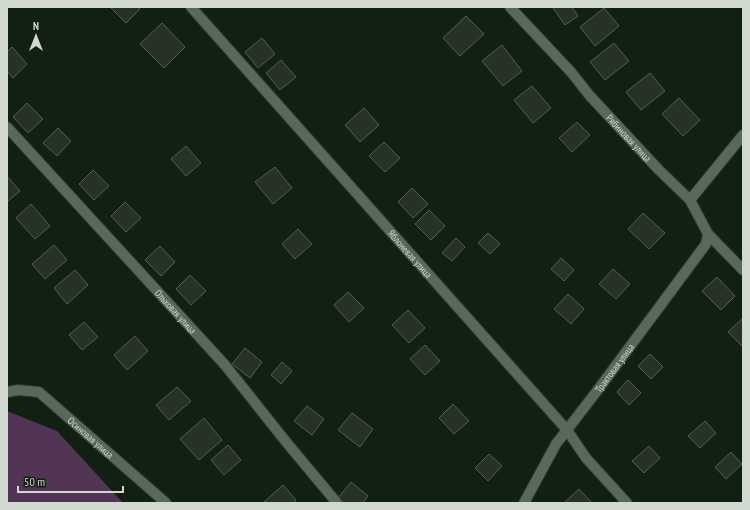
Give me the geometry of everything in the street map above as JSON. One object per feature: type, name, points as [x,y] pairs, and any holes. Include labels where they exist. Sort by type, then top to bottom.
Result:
[{"type":"street","name":"Яблоневая улица","points":[[191,7],[567,430],[586,458],[627,503]]},
{"type":"street","name":"Рябиновая улица","points":[[510,7],[659,170],[690,200],[708,234],[743,270]]},
{"type":"street","name":"Ольховая улица","points":[[7,127],[225,365],[337,503]]},
{"type":"street","points":[[690,200],[743,135]]},
{"type":"street","name":"Трактовая улица","points":[[524,503],[556,444],[706,244],[708,234]]},
{"type":"street","name":"Осиновая улица","points":[[7,392],[18,390],[39,392],[166,503]]},
{"type":"shaded area","points":[[7,411],[57,431],[123,503],[7,503]]},
{"type":"building","points":[[110,7],[138,7],[140,9],[126,23]]},
{"type":"building","points":[[572,7],[578,16],[565,25],[553,8]]},
{"type":"building","points":[[604,8],[619,26],[595,46],[580,27]]},
{"type":"building","points":[[466,16],[484,34],[460,56],[443,38]]},
{"type":"building","points":[[162,23],[185,47],[164,68],[140,44]]},
{"type":"building","points":[[262,38],[275,54],[258,68],[245,52]]},
{"type":"building","points":[[614,43],[629,61],[605,80],[590,62]]},
{"type":"building","points":[[502,45],[522,71],[503,86],[482,61]]},
{"type":"building","points":[[12,47],[27,64],[13,78],[7,71],[7,52]]},
{"type":"building","points":[[281,60],[296,77],[280,90],[266,73]]},
{"type":"building","points":[[650,73],[665,91],[641,110],[626,92]]},
{"type":"building","points":[[532,86],[551,108],[533,123],[514,100]]},
{"type":"building","points":[[679,98],[700,120],[683,136],[662,114]]},
{"type":"building","points":[[27,103],[43,119],[28,133],[13,117]]},
{"type":"building","points":[[364,108],[379,125],[360,142],[345,125]]},
{"type":"building","points":[[577,122],[590,135],[572,152],[559,138]]},
{"type":"building","points":[[58,128],[71,141],[57,156],[43,143]]},
{"type":"building","points":[[384,142],[400,158],[385,172],[369,156]]},
{"type":"building","points":[[186,146],[201,163],[186,176],[171,159]]},
{"type":"building","points":[[275,167],[292,188],[273,204],[255,182]]},
{"type":"building","points":[[93,170],[109,186],[94,200],[79,184]]},
{"type":"building","points":[[7,176],[20,191],[7,202]]},
{"type":"building","points":[[412,188],[428,204],[413,218],[398,202]]},
{"type":"building","points":[[125,202],[141,218],[126,232],[111,216]]},
{"type":"building","points":[[31,204],[50,226],[35,239],[16,218]]},
{"type":"building","points":[[429,210],[445,226],[431,240],[415,224]]},
{"type":"building","points":[[643,213],[665,233],[649,249],[628,229]]},
{"type":"building","points":[[298,229],[312,244],[295,259],[282,244]]},
{"type":"building","points":[[488,233],[500,244],[490,254],[478,243]]},
{"type":"building","points":[[456,238],[465,247],[452,261],[442,253]]},
{"type":"building","points":[[54,245],[67,260],[45,279],[32,264]]},
{"type":"building","points":[[160,246],[175,262],[161,276],[145,260]]},
{"type":"building","points":[[561,258],[574,270],[564,281],[551,269]]},
{"type":"building","points":[[613,269],[630,284],[616,299],[599,284]]},
{"type":"building","points":[[75,270],[88,285],[67,304],[54,288]]},
{"type":"building","points":[[190,275],[206,291],[191,305],[176,289]]},
{"type":"building","points":[[717,277],[735,296],[721,310],[702,291]]},
{"type":"building","points":[[348,292],[364,308],[349,322],[334,305]]},
{"type":"building","points":[[568,294],[584,309],[571,324],[554,309]]},
{"type":"building","points":[[408,310],[425,328],[409,343],[392,325]]},
{"type":"building","points":[[743,318],[743,347],[728,332]]},
{"type":"building","points":[[84,322],[98,337],[82,350],[69,335]]},
{"type":"building","points":[[135,336],[148,351],[127,370],[114,355]]},
{"type":"building","points":[[425,345],[440,361],[425,375],[410,359]]},
{"type":"building","points":[[245,348],[262,362],[250,378],[232,364]]},
{"type":"building","points":[[650,354],[663,367],[651,379],[638,366]]},
{"type":"building","points":[[282,362],[292,371],[281,384],[271,375]]},
{"type":"building","points":[[628,380],[641,393],[629,405],[617,392]]},
{"type":"building","points":[[177,387],[191,401],[169,420],[156,405]]},
{"type":"building","points":[[453,404],[469,421],[454,434],[439,418]]},
{"type":"building","points":[[307,406],[324,419],[312,435],[294,421]]},
{"type":"building","points":[[352,413],[373,429],[360,447],[338,430]]},
{"type":"building","points":[[204,418],[222,440],[199,460],[180,439]]},
{"type":"building","points":[[705,421],[716,433],[700,448],[688,436]]},
{"type":"building","points":[[228,445],[241,460],[224,475],[211,460]]},
{"type":"building","points":[[649,446],[660,458],[644,473],[632,461]]},
{"type":"building","points":[[731,452],[742,464],[726,479],[715,467]]},
{"type":"building","points":[[489,454],[502,466],[488,481],[475,468]]},
{"type":"building","points":[[351,482],[368,496],[363,503],[345,503],[338,498]]},
{"type":"building","points":[[283,485],[296,500],[293,503],[263,503]]},
{"type":"building","points":[[579,489],[592,503],[564,503]]}]
